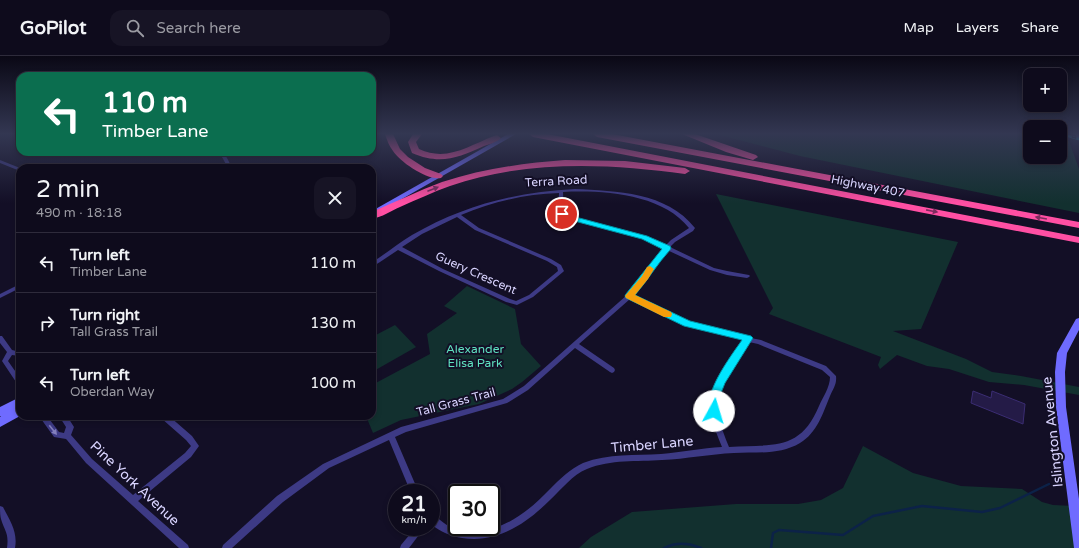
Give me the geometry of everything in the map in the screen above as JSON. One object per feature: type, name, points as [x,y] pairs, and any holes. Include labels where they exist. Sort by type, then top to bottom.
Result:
[{"type":"highway","points":[[404,157],[434,175]]},
{"type":"highway","points":[[431,157],[442,157]]},
{"type":"highway","name":"Highway 407","points":[[651,157],[1079,240]]},
{"type":"highway","name":"Highway 407","points":[[717,157],[1079,225]]},
{"type":"highway","points":[[755,157],[820,172],[863,185]]},
{"type":"highway","points":[[376,213],[417,196],[468,178],[548,163],[587,162],[633,164],[752,182],[857,201],[893,204]]},
{"type":"main road","points":[[376,212],[465,157]]},
{"type":"main road","points":[[376,205],[434,175]]},
{"type":"main road","name":"Islington Avenue","points":[[1079,321],[1062,353],[1060,372],[1061,407],[1079,545]]},
{"type":"main road","points":[[0,412],[16,403]]},
{"type":"main road","points":[[0,422],[16,413]]},
{"type":"street","points":[[0,161],[16,168]]},
{"type":"street","points":[[562,191],[561,211],[566,217],[644,238],[712,269],[747,276]]},
{"type":"street","name":"Terra Road","points":[[376,262],[419,233],[457,215],[477,207],[534,192],[615,192],[639,197],[672,209],[686,219],[692,228],[673,241],[667,248]]},
{"type":"street","name":"Guery Crescent","points":[[399,248],[440,270],[508,301],[517,303],[531,296],[561,272],[560,266],[529,250],[477,229],[457,215]]},
{"type":"street","name":"Tall Grass Trail","points":[[226,548],[280,499],[310,476],[333,462],[416,425],[456,416],[505,401],[534,382],[629,296],[645,277],[655,261],[667,248]]},
{"type":"street","points":[[0,296],[16,288]]},
{"type":"street","name":"Timber Lane","points":[[440,527],[458,534],[481,535],[497,533],[519,521],[548,497],[573,472],[585,466],[605,461],[663,457],[727,450],[782,447],[800,439],[810,431],[818,418],[833,385],[833,376],[824,368],[748,338],[687,324],[629,296]]},
{"type":"street","points":[[0,338],[10,352],[16,353]]},
{"type":"street","points":[[727,450],[715,415],[716,393],[720,382],[748,338]]},
{"type":"street","points":[[575,345],[612,370]]},
{"type":"street","points":[[10,352],[5,361],[16,377]]},
{"type":"street","name":"Pine York Avenue","points":[[46,420],[57,435],[67,436],[89,461],[185,548]]},
{"type":"street","points":[[66,420],[70,427],[67,436]]},
{"type":"street","points":[[133,500],[188,455],[195,446],[189,438],[169,420]]},
{"type":"street","points":[[391,436],[411,484]]},
{"type":"street","points":[[0,510],[12,534],[13,539],[11,548]]},
{"type":"street","points":[[404,548],[414,536]]},
{"type":"green space","points":[[805,157],[1023,157],[1023,164],[1067,164],[1067,157],[1075,157],[1079,169],[1079,213]]},
{"type":"green space","points":[[716,194],[958,242],[921,329],[893,331],[966,359],[992,372],[1079,387],[1079,395],[1024,385],[989,382],[949,369],[927,366],[897,355],[880,369],[878,365],[881,357],[769,314],[773,308]]},
{"type":"green space","name":"Alexander Elisa Park","points":[[467,286],[515,309],[521,344],[541,366],[512,389],[479,404],[401,420],[373,433],[368,420],[376,420],[376,383],[430,354],[427,334],[457,313],[444,306]]},
{"type":"green space","points":[[395,325],[416,347],[376,370],[376,335]]},
{"type":"green space","points":[[863,446],[913,473],[961,486],[1022,489],[1042,502],[1053,505],[1074,506],[1079,548],[579,548],[591,537],[632,512],[736,504],[798,504],[821,500],[843,488]]},
{"type":"building","points":[[973,391],[991,398],[992,391],[1025,404],[1023,424],[971,403]]},
{"type":"waterway","points":[[771,548],[773,533],[779,530],[843,535],[873,516],[922,506],[982,512],[1000,508],[1049,484]]},
{"type":"waterway","points":[[664,548],[682,544],[701,548]]},
{"type":"slow traffic","points":[[650,269],[629,296],[668,314]]},
{"type":"route","points":[[562,214],[566,217],[644,238],[667,248],[655,261],[645,277],[629,296],[638,299],[644,304],[687,324],[748,338],[731,367],[720,382],[716,393],[714,411]]}]
